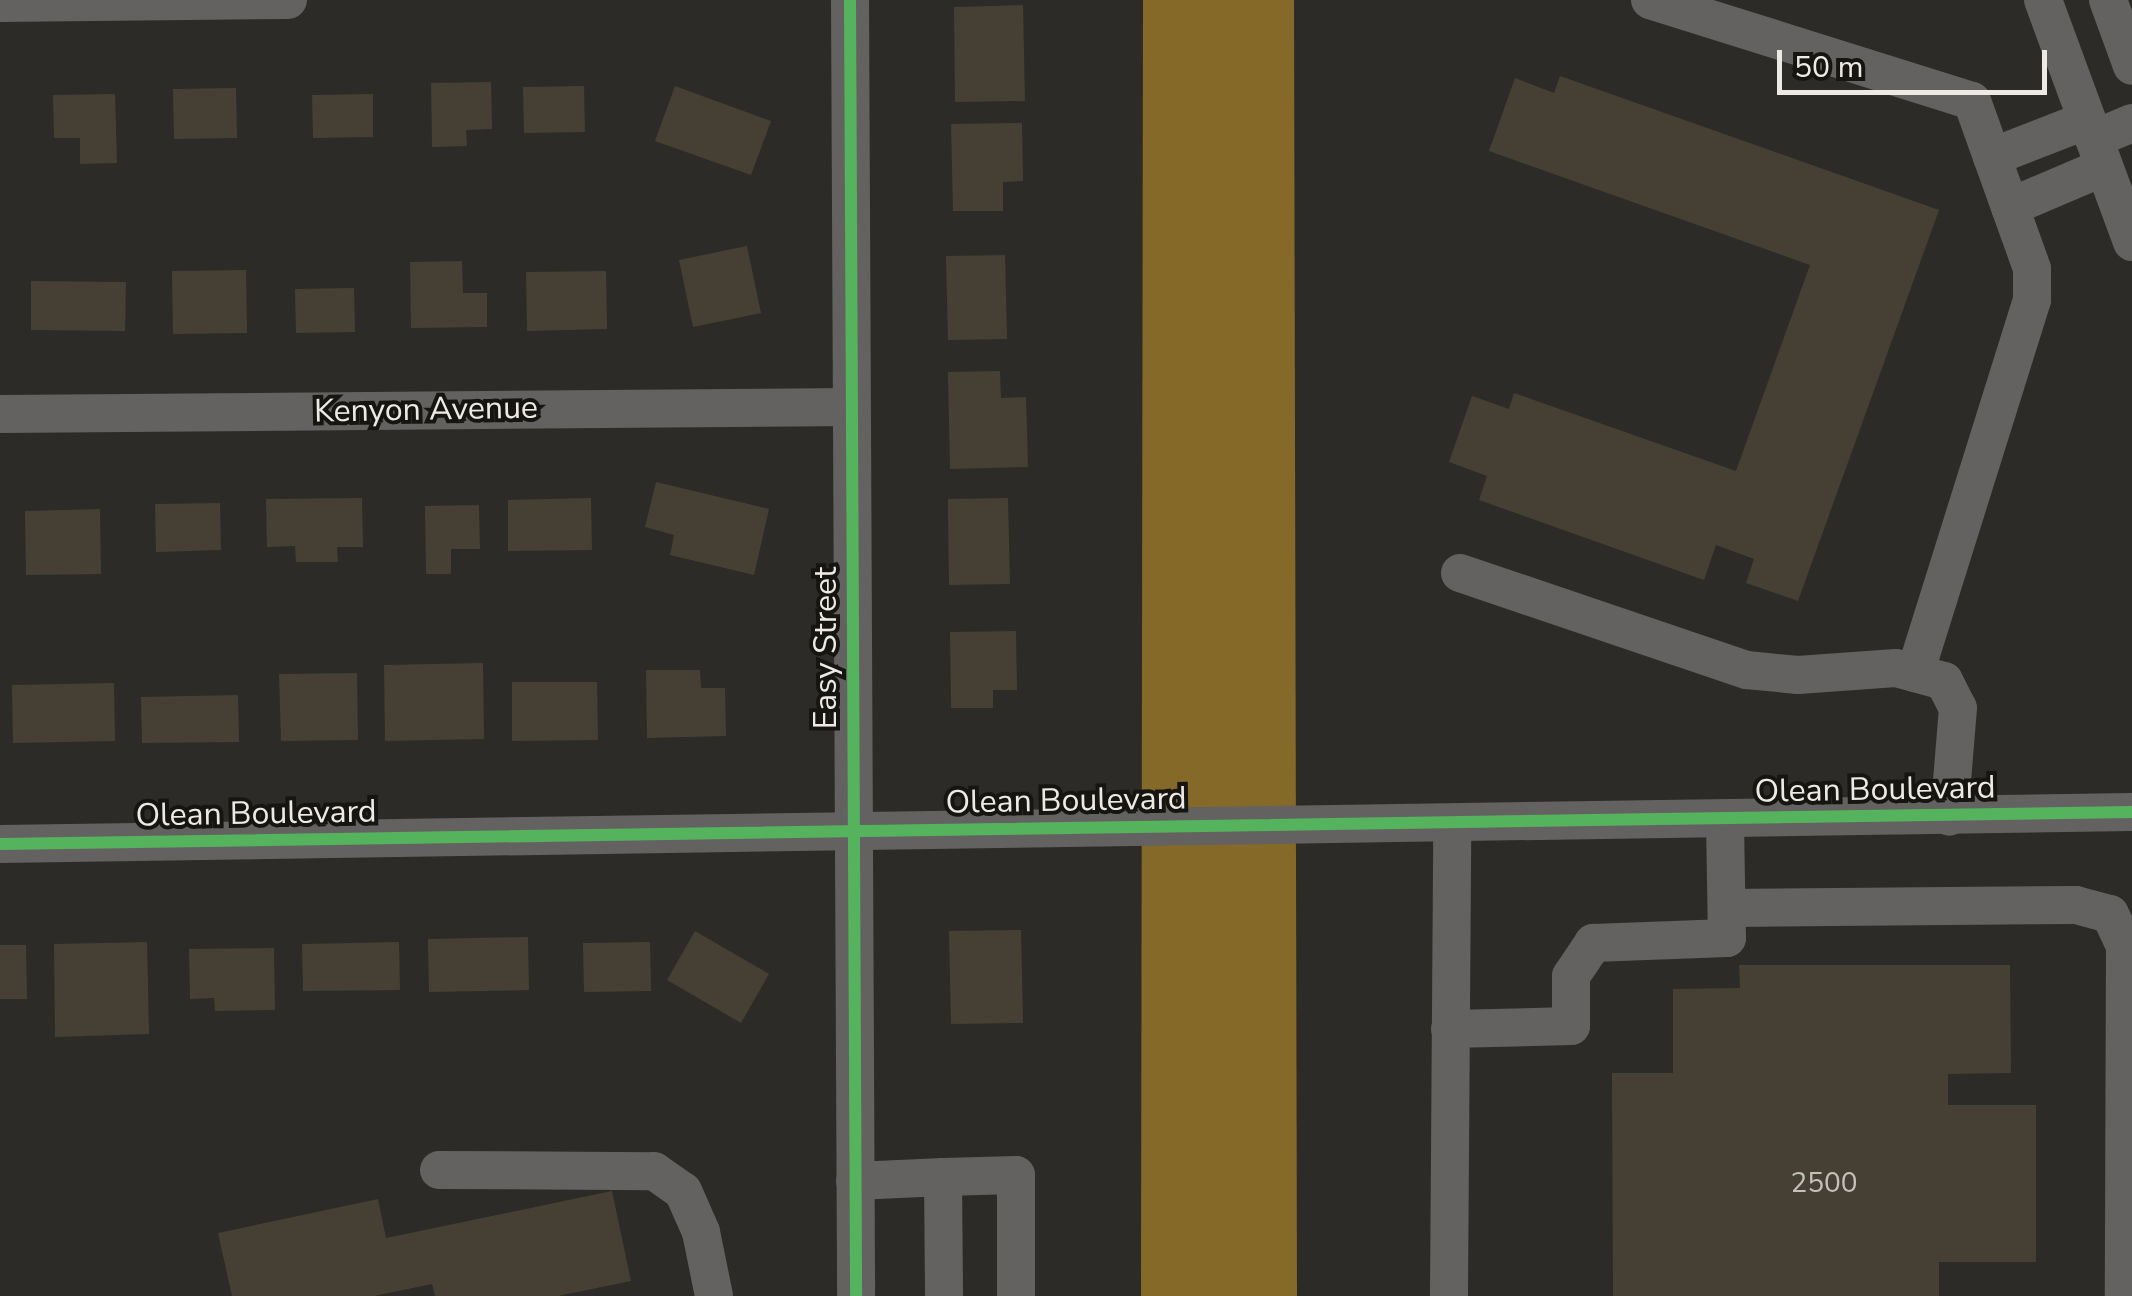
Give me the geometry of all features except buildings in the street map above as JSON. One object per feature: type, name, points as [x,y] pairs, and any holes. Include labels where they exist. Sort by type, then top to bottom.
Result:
[{"type":"street","points":[[0,3],[288,0]]},
{"type":"street","name":"Easy Street","points":[[850,0],[856,1296]]},
{"type":"street","points":[[1650,0],[1972,102],[2032,268],[2032,300],[1914,674]]},
{"type":"street","points":[[2043,0],[2132,242]]},
{"type":"street","points":[[2010,207],[2095,142],[2132,123]]},
{"type":"street","points":[[1992,157],[2095,142]]},
{"type":"street","name":"Kenyon Avenue","points":[[0,414],[851,406]]},
{"type":"street","points":[[1460,573],[1746,670],[1914,674],[1944,681],[1958,708],[1949,817]]},
{"type":"street","name":"Olean Boulevard","points":[[0,844],[2132,812]]},
{"type":"street","points":[[1450,1029],[1570,1026],[1571,976],[1593,943],[1727,938],[1725,820]]},
{"type":"street","points":[[1449,1296],[1452,824]]},
{"type":"street","points":[[1727,908],[2076,905],[2110,914],[2125,946],[2124,1296]]},
{"type":"street","points":[[439,1170],[654,1171],[683,1191],[701,1232],[714,1296]]},
{"type":"street","points":[[855,1181],[1016,1175],[1016,1296]]},
{"type":"street","points":[[943,1177],[944,1296]]},
{"type":"shaded area","points":[[1143,0],[1294,0],[1297,1296],[1141,1296]]},
{"type":"cycle path","points":[[850,0],[856,1296]]},
{"type":"cycle path","points":[[0,844],[2132,812]]}]
